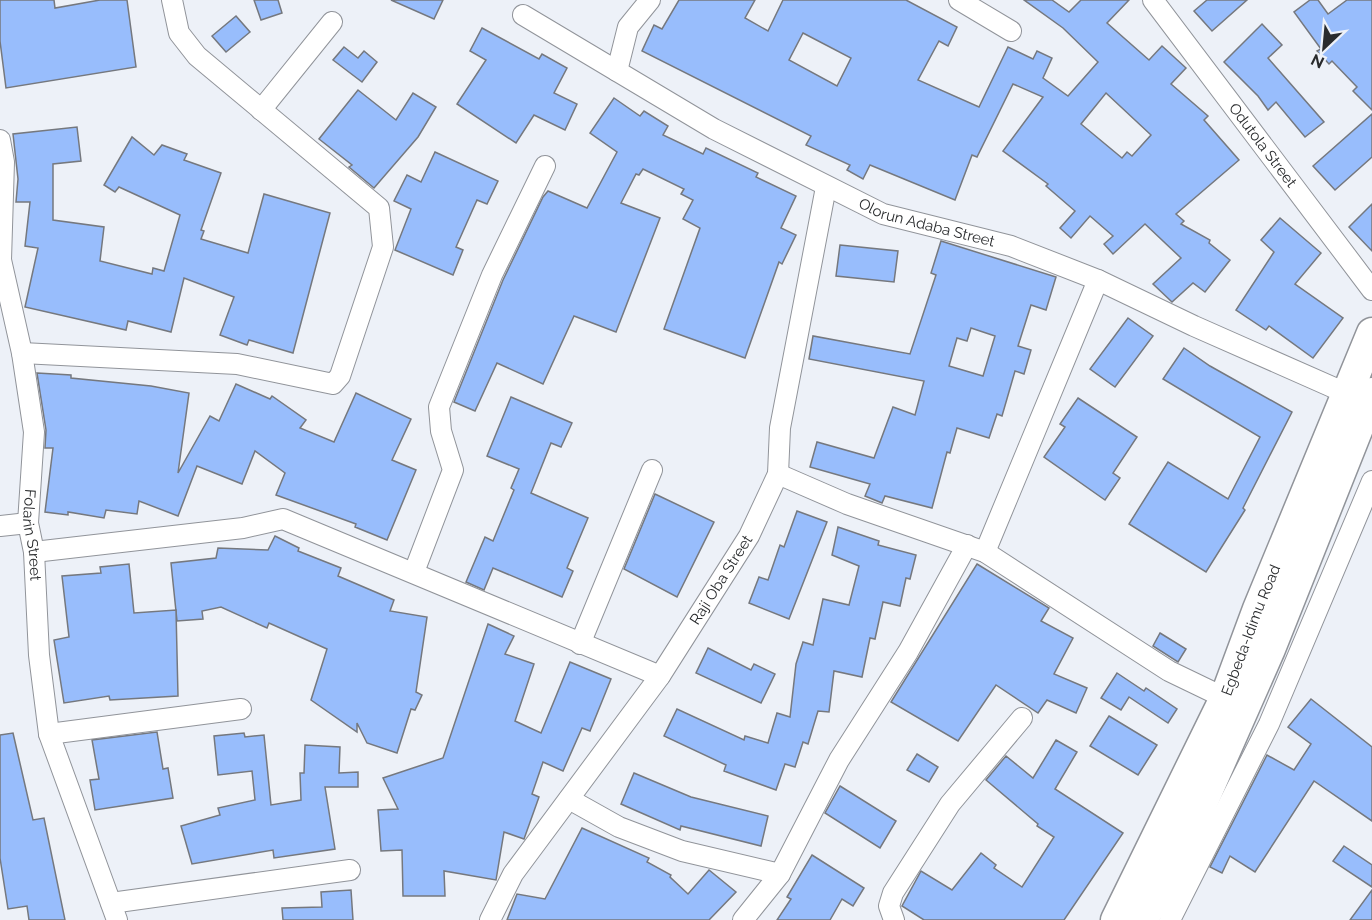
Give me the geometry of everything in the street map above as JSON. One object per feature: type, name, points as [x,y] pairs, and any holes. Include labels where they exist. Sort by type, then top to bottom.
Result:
[{"type":"main road","name":"Egbeda-Idimu Road","points":[[1143,920],[1203,801],[1270,649],[1360,393],[1372,333]]},
{"type":"main road","name":"Egbeda-Idimu Road","points":[[1116,920],[1225,698],[1258,609],[1360,393]]},
{"type":"street","points":[[22,352],[237,364],[333,384],[340,376],[383,247],[380,208],[197,56],[179,33],[172,0]]},
{"type":"street","points":[[617,72],[628,27],[650,0]]},
{"type":"street","points":[[959,0],[1011,31]]},
{"type":"street","name":"Odutola Street","points":[[1154,0],[1372,290]]},
{"type":"street","name":"Olorun Adaba Street","points":[[523,15],[714,129],[883,214],[1011,246],[1098,280],[1194,326],[1360,393]]},
{"type":"street","points":[[261,110],[332,22]]},
{"type":"street","name":"Folarin Street","points":[[0,140],[4,162],[1,260],[22,352],[34,432],[28,523],[34,552],[39,655],[49,734],[114,911]]},
{"type":"street","points":[[414,572],[453,470],[441,431],[439,407],[492,275],[545,166]]},
{"type":"street","name":"Raji Oba Street","points":[[490,920],[513,874],[660,676],[749,536],[778,474],[780,428],[826,187]]},
{"type":"street","points":[[743,920],[780,874],[839,760],[976,549],[1098,280]]},
{"type":"street","points":[[580,644],[652,470]]},
{"type":"street","points":[[778,474],[847,504],[976,549],[1169,671],[1225,698]]},
{"type":"street","points":[[1170,920],[1269,723],[1372,481]]},
{"type":"street","points":[[34,552],[243,528],[283,519],[660,676]]},
{"type":"street","points":[[0,526],[28,523]]},
{"type":"street","points":[[49,734],[241,709]]},
{"type":"street","points":[[894,920],[890,906],[892,893],[950,804],[1022,718]]},
{"type":"street","points":[[569,799],[619,827],[682,851],[780,874]]},
{"type":"street","points":[[114,911],[350,870]]},
{"type":"building","points":[[0,0],[54,0],[55,8],[100,0],[127,0],[136,67],[6,88],[0,41]]},
{"type":"building","points":[[254,0],[278,0],[282,13],[261,20]]},
{"type":"building","points":[[391,0],[443,0],[434,19]]},
{"type":"building","points":[[679,0],[755,0],[745,18],[768,31],[783,0],[906,0],[957,27],[948,46],[939,41],[918,80],[979,107],[1008,47],[1033,59],[1037,51],[1052,58],[1043,78],[1068,96],[1098,62],[1063,28],[1024,0],[1052,0],[1069,12],[1081,0],[1129,0],[1107,23],[1149,60],[1162,46],[1186,68],[1171,84],[1208,116],[1204,120],[1239,160],[1176,214],[1184,221],[1181,224],[1210,240],[1209,243],[1230,260],[1205,292],[1193,283],[1172,302],[1153,284],[1181,258],[1145,224],[1113,254],[1104,244],[1113,236],[1090,216],[1071,238],[1060,228],[1075,211],[1046,186],[1048,184],[1003,151],[1043,97],[1013,84],[977,157],[972,155],[955,200],[870,165],[863,179],[847,170],[850,165],[806,145],[811,136],[642,51],[654,25],[662,29]],"holes":[[[803,33],[851,58],[837,86],[789,60]],[[1106,93],[1151,135],[1132,156],[1127,152],[1122,158],[1081,124]]]},
{"type":"building","points":[[1207,0],[1247,0],[1212,31],[1194,11]]},
{"type":"building","points":[[1310,0],[1318,0],[1328,14],[1347,0],[1372,0],[1372,110],[1353,91],[1357,87],[1332,61],[1329,64],[1317,51],[1321,49],[1294,12]]},
{"type":"building","points":[[236,16],[250,32],[226,52],[212,36]]},
{"type":"building","points":[[1262,24],[1282,45],[1268,58],[1324,122],[1305,137],[1276,102],[1268,110],[1258,96],[1224,62]]},
{"type":"building","points":[[482,28],[539,59],[542,54],[567,68],[554,93],[577,104],[565,130],[534,115],[516,143],[457,104],[486,60],[470,51]]},
{"type":"building","points":[[344,47],[358,58],[364,51],[377,62],[362,82],[333,60]]},
{"type":"building","points":[[358,90],[396,120],[413,93],[436,107],[418,137],[374,188],[349,167],[352,165],[319,139]]},
{"type":"building","points":[[614,98],[640,116],[644,111],[668,126],[663,135],[703,154],[706,148],[758,173],[756,177],[796,196],[781,228],[796,235],[782,264],[779,262],[745,358],[664,329],[700,228],[683,219],[693,200],[681,194],[684,189],[643,169],[639,175],[636,174],[621,203],[660,218],[616,332],[574,316],[543,384],[497,363],[475,411],[454,402],[503,280],[543,197],[548,191],[587,208],[617,152],[590,133]]},
{"type":"building","points":[[1372,114],[1372,157],[1335,190],[1313,166]]},
{"type":"building","points":[[77,127],[81,161],[53,164],[53,220],[104,227],[100,261],[152,274],[153,268],[164,271],[180,215],[119,187],[115,192],[104,185],[132,137],[154,155],[162,145],[187,154],[184,160],[221,173],[201,230],[204,231],[201,239],[248,253],[264,194],[330,213],[293,353],[249,340],[247,345],[220,335],[234,297],[184,278],[171,332],[128,321],[126,330],[25,307],[38,248],[25,246],[30,202],[16,202],[18,179],[13,134]]},
{"type":"building","points":[[435,152],[498,181],[487,204],[477,200],[456,247],[463,250],[453,275],[395,250],[411,209],[394,201],[407,175],[421,182]]},
{"type":"building","points":[[1372,204],[1372,251],[1349,227]]},
{"type":"building","points":[[1280,218],[1321,253],[1295,284],[1343,318],[1313,358],[1269,326],[1266,330],[1236,310],[1274,252],[1261,240]]},
{"type":"building","points":[[941,241],[1056,277],[1046,310],[1031,305],[1018,346],[1031,350],[1024,374],[1015,371],[1002,416],[997,414],[989,438],[957,428],[950,453],[947,452],[932,508],[885,496],[882,503],[865,496],[870,484],[810,467],[817,442],[874,458],[893,407],[915,415],[924,381],[809,359],[813,336],[910,354],[936,275],[931,273]],"holes":[[[971,328],[995,336],[983,376],[949,366],[957,338],[967,341]]]},
{"type":"building","points":[[840,245],[898,251],[894,282],[836,276]]},
{"type":"building","points":[[1128,318],[1153,336],[1115,387],[1090,369]]},
{"type":"building","points":[[1184,348],[1210,366],[1292,412],[1243,508],[1245,510],[1206,572],[1129,524],[1168,462],[1228,499],[1260,437],[1163,379]]},
{"type":"building","points":[[37,373],[71,375],[71,378],[151,386],[189,393],[178,473],[210,416],[219,421],[236,384],[270,399],[272,396],[306,420],[300,428],[334,442],[356,393],[411,419],[392,460],[416,470],[387,540],[355,527],[356,524],[276,495],[285,473],[255,451],[242,484],[197,466],[178,516],[139,501],[137,514],[106,510],[104,518],[68,512],[68,515],[45,512],[53,448],[45,448],[46,430]]},
{"type":"building","points":[[511,397],[572,423],[561,447],[551,443],[531,493],[588,518],[567,568],[573,571],[562,597],[493,568],[484,590],[466,582],[485,537],[493,541],[514,490],[511,488],[519,469],[487,456]]},
{"type":"building","points":[[1078,398],[1137,437],[1113,473],[1120,478],[1105,500],[1044,457],[1065,427],[1060,424]]},
{"type":"building","points":[[655,494],[714,522],[677,597],[624,569]]},
{"type":"building","points":[[797,511],[827,522],[789,619],[749,603],[759,577],[768,580],[780,545],[784,547]]},
{"type":"building","points":[[838,527],[879,541],[878,545],[916,555],[910,579],[906,578],[900,606],[883,602],[875,639],[870,638],[862,677],[834,671],[829,712],[818,711],[808,744],[803,742],[795,767],[785,764],[776,790],[724,771],[726,765],[664,736],[677,709],[744,740],[745,736],[768,743],[777,713],[790,717],[796,664],[803,642],[813,645],[823,599],[849,605],[859,566],[832,555]]},
{"type":"building","points":[[275,536],[299,548],[298,551],[341,568],[338,576],[394,600],[390,611],[427,617],[416,692],[422,695],[415,710],[411,709],[397,753],[367,743],[357,723],[357,732],[311,700],[327,649],[269,623],[267,628],[221,607],[202,611],[203,619],[177,621],[171,563],[216,558],[218,548],[268,550]]},
{"type":"building","points":[[129,564],[134,613],[176,610],[178,696],[110,700],[109,696],[64,703],[54,640],[69,637],[62,576],[101,573],[100,567]]},
{"type":"building","points":[[977,564],[1049,608],[1041,621],[1073,638],[1054,674],[1087,688],[1076,713],[1047,700],[1038,713],[996,685],[958,741],[891,702]]},
{"type":"building","points":[[488,624],[514,636],[505,654],[534,664],[515,721],[541,733],[570,662],[611,679],[590,731],[582,728],[563,771],[543,762],[532,794],[539,797],[524,839],[504,832],[496,880],[444,871],[445,896],[403,896],[402,850],[381,851],[378,810],[398,809],[383,778],[443,758]]},
{"type":"building","points":[[1160,633],[1186,649],[1178,662],[1153,646]]},
{"type":"building","points":[[708,648],[751,670],[754,664],[775,674],[761,703],[696,673]]},
{"type":"building","points":[[1117,673],[1144,691],[1146,688],[1177,709],[1168,723],[1129,697],[1121,710],[1101,698]]},
{"type":"building","points":[[1311,699],[1372,747],[1372,821],[1314,781],[1255,872],[1230,856],[1222,873],[1210,867],[1267,755],[1294,770],[1311,744],[1288,727]]},
{"type":"building","points":[[1109,716],[1157,745],[1138,775],[1090,746]]},
{"type":"building","points":[[157,732],[163,769],[168,768],[173,798],[95,810],[90,780],[99,779],[92,740]]},
{"type":"building","points":[[13,733],[33,820],[44,818],[65,920],[29,920],[27,906],[8,909],[0,858],[0,735]]},
{"type":"building","points":[[244,733],[245,737],[264,735],[271,805],[301,800],[300,773],[304,773],[305,745],[340,747],[339,773],[358,772],[358,787],[325,787],[335,849],[274,858],[273,850],[192,864],[181,826],[220,815],[218,808],[255,800],[252,771],[218,775],[214,736]]},
{"type":"building","points":[[1056,740],[1077,752],[1055,789],[1123,833],[1064,920],[924,920],[902,906],[921,871],[952,890],[981,853],[996,865],[994,868],[1022,887],[1054,837],[1037,826],[1038,824],[986,780],[1006,756],[1033,778]]},
{"type":"building","points":[[917,754],[938,767],[929,782],[907,770]]},
{"type":"building","points":[[634,773],[691,797],[768,816],[761,846],[681,826],[680,830],[621,804]]},
{"type":"building","points":[[840,786],[896,821],[880,848],[825,813]]},
{"type":"building","points":[[582,828],[649,858],[647,862],[671,875],[670,877],[688,894],[709,870],[736,892],[709,920],[507,920],[517,894],[545,899]]},
{"type":"building","points":[[1344,846],[1372,865],[1372,887],[1333,861]]},
{"type":"building","points":[[812,855],[864,888],[853,906],[842,899],[830,920],[777,920],[791,899],[787,897]]},
{"type":"building","points":[[351,890],[353,920],[283,920],[282,908],[322,907],[321,892]]},
{"type":"building","points":[[1372,890],[1372,920],[1350,920]]}]
